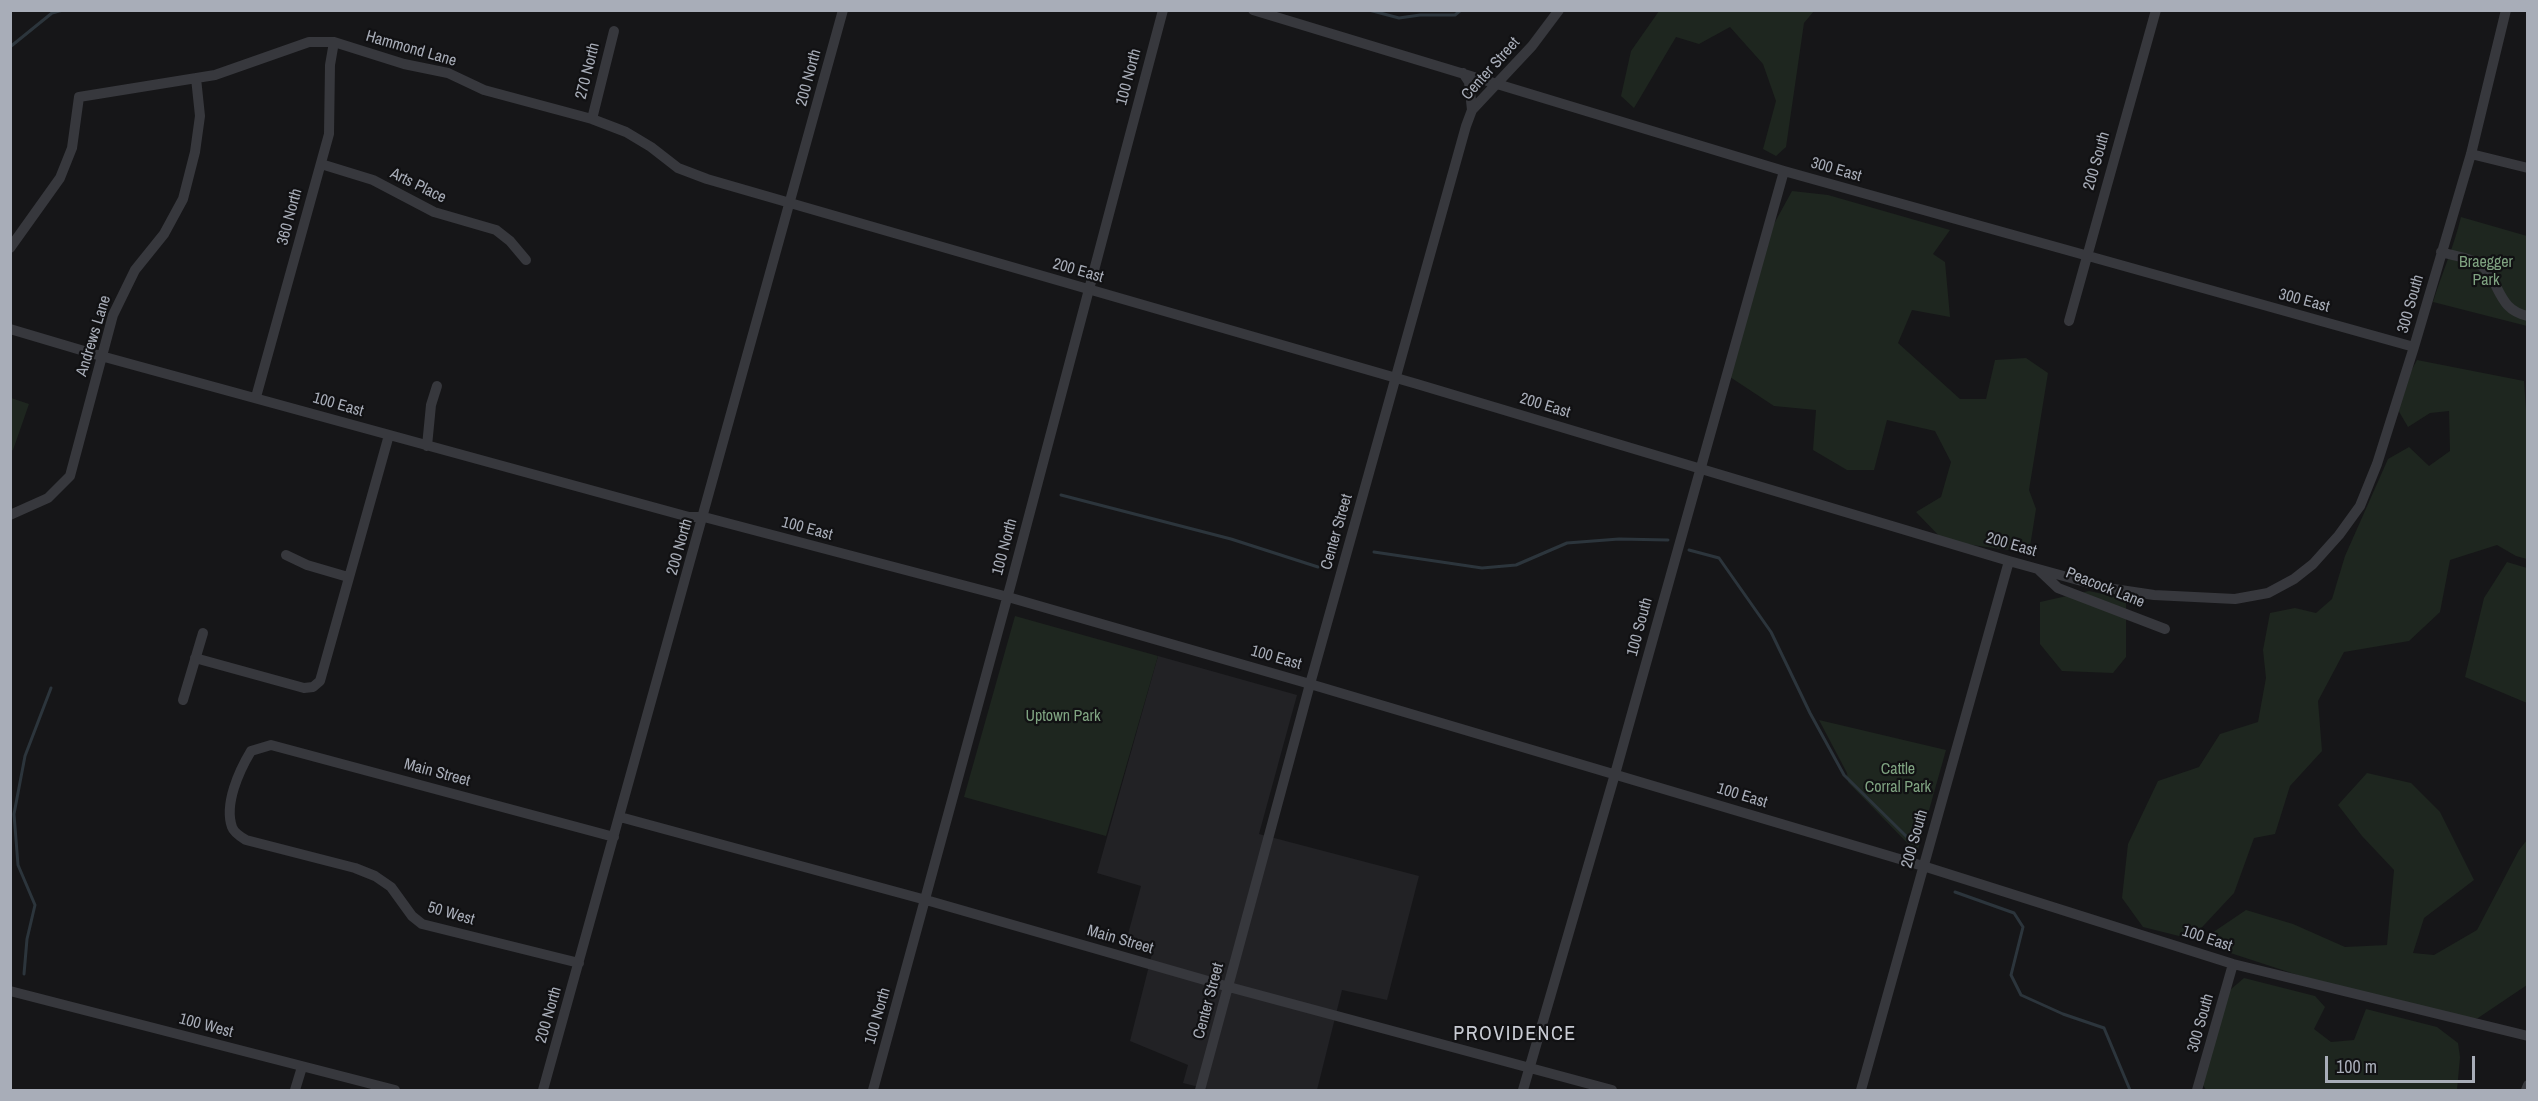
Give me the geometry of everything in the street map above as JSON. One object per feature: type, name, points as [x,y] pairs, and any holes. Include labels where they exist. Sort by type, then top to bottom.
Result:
[{"type":"street","name":"200 North","points":[[543,1090],[843,10]]},
{"type":"street","name":"100 North","points":[[873,1090],[1008,597],[1163,10]]},
{"type":"street","name":"300 East","points":[[1253,10],[1784,171],[2414,347]]},
{"type":"street","name":"Center Street","points":[[1200,1090],[1310,684],[1466,126],[1472,110],[1532,46],[1559,10]]},
{"type":"street","name":"200 South","points":[[2069,321],[2156,10]]},
{"type":"street","name":"300 South","points":[[2294,579],[2320,557],[2360,506],[2377,464],[2471,154],[2506,10]]},
{"type":"street","name":"270 North","points":[[592,119],[614,31]]},
{"type":"street","name":"Hammond Lane","points":[[10,248],[60,178],[72,148],[79,97],[196,78],[248,65],[309,42],[334,42],[404,64],[448,73],[484,90],[592,119],[626,132],[651,147],[678,168],[708,180],[790,202]]},
{"type":"street","name":"360 North","points":[[256,397],[328,134],[330,65],[334,42]]},
{"type":"street","points":[[1462,73],[1469,82],[1472,110]]},
{"type":"street","name":"Andrews Lane","points":[[10,515],[48,498],[69,476],[79,448],[113,315],[135,270],[164,234],[183,199],[195,152],[200,116],[196,78]]},
{"type":"street","points":[[2471,154],[2528,168]]},
{"type":"street","name":"Arts Place","points":[[321,164],[373,180],[434,212],[496,230],[510,241],[526,260]]},
{"type":"street","name":"100 South","points":[[1522,1090],[1615,774],[1784,171]]},
{"type":"street","name":"200 East","points":[[790,202],[2107,588],[2154,595],[2235,599],[2268,593],[2294,579]]},
{"type":"street","points":[[2441,252],[2477,263],[2485,269],[2503,303],[2521,315],[2528,316]]},
{"type":"street","name":"100 East","points":[[10,329],[690,517],[704,517],[1008,597],[1923,866],[2234,964],[2528,1036]]},
{"type":"street","points":[[427,446],[431,405],[437,386]]},
{"type":"street","points":[[195,658],[304,688],[313,687],[320,681],[389,435]]},
{"type":"street","points":[[286,555],[307,565],[348,577]]},
{"type":"street","name":"200 South","points":[[1861,1090],[2009,561]]},
{"type":"street","name":"Peacock Lane","points":[[2037,569],[2058,588],[2165,629]]},
{"type":"street","points":[[183,700],[203,633]]},
{"type":"street","name":"Main Street","points":[[233,830],[229,811],[241,768],[251,751],[271,745],[614,837]]},
{"type":"street","name":"Main Street","points":[[620,817],[926,900],[1229,987],[1612,1090]]},
{"type":"street","name":"50 West","points":[[233,830],[246,840],[356,868],[375,876],[391,888],[412,916],[422,924],[579,963]]},
{"type":"street","name":"300 South","points":[[2197,1090],[2234,964]]},
{"type":"street","name":"100 West","points":[[10,990],[394,1090]]},
{"type":"street","points":[[295,1090],[302,1066]]},
{"type":"street","points":[[2526,1090],[2528,1084]]},
{"type":"shaded area","points":[[1158,656],[1297,695],[1259,834],[1419,876],[1387,1000],[1342,990],[1317,1090],[1211,1090],[1183,1083],[1188,1065],[1130,1041],[1154,946],[1127,938],[1141,886],[1097,873]]},
{"type":"green space","points":[[1659,11],[1814,11],[1804,23],[1786,147],[1776,156],[1763,149],[1776,101],[1763,64],[1730,27],[1699,44],[1676,37],[1634,108],[1621,96],[1631,51]]},
{"type":"green space","points":[[1792,191],[1828,195],[1950,230],[1933,254],[1945,262],[1950,317],[1912,310],[1898,343],[1960,399],[1986,399],[1995,360],[2026,358],[2048,373],[2029,490],[2036,509],[2029,553],[1944,541],[1916,512],[1941,497],[1951,462],[1935,431],[1887,420],[1874,470],[1847,470],[1813,450],[1816,410],[1774,406],[1730,377],[1769,233]]},
{"type":"green space","name":"Braegger Park","points":[[2461,217],[2527,236],[2527,326],[2433,302]]},
{"type":"green space","points":[[2417,360],[2524,381],[2528,438],[2527,559],[2516,556],[2497,545],[2450,560],[2440,612],[2409,641],[2344,652],[2318,701],[2322,751],[2290,786],[2275,834],[2254,838],[2234,893],[2191,939],[2143,927],[2122,898],[2128,844],[2158,781],[2199,767],[2220,734],[2258,722],[2266,678],[2263,650],[2270,613],[2295,608],[2316,613],[2332,599],[2345,556],[2388,459],[2409,447],[2429,466],[2450,451],[2449,411],[2430,413],[2408,427],[2394,403]]},
{"type":"green space","points":[[11,398],[29,404],[11,451]]},
{"type":"green space","points":[[2507,562],[2527,568],[2527,703],[2465,677],[2484,598]]},
{"type":"green space","points":[[2089,591],[2126,599],[2126,657],[2113,673],[2062,671],[2040,644],[2040,602]]},
{"type":"green space","name":"Uptown Park","points":[[1015,616],[1158,656],[1106,836],[964,797]]},
{"type":"green space","name":"Cattle Corral Park","points":[[1819,720],[1946,750],[1917,853],[1848,782],[1847,773]]},
{"type":"green space","points":[[2367,773],[2411,783],[2440,812],[2474,880],[2424,918],[2413,953],[2434,955],[2477,930],[2519,850],[2527,840],[2527,985],[2478,1018],[2450,1018],[2374,1000],[2206,945],[2209,935],[2246,910],[2293,924],[2345,947],[2387,945],[2394,870],[2362,836],[2338,805]]},
{"type":"green space","points":[[2244,978],[2315,996],[2325,1007],[2314,1029],[2331,1042],[2354,1040],[2366,1009],[2437,1027],[2458,1043],[2460,1057],[2457,1090],[2206,1090],[2201,1082],[2230,990]]},
{"type":"waterway","points":[[10,47],[52,13],[63,10]]},
{"type":"waterway","points":[[1369,10],[1399,18],[1420,15],[1455,15],[1461,10]]},
{"type":"waterway","points":[[1061,495],[1231,539],[1318,567]]},
{"type":"waterway","points":[[1374,552],[1482,568],[1516,565],[1567,543],[1619,539],[1668,540]]},
{"type":"waterway","points":[[1689,550],[1719,558],[1771,632],[1810,713],[1844,775],[1908,838]]},
{"type":"waterway","points":[[24,974],[27,939],[35,905],[18,865],[14,814],[25,756],[51,688]]},
{"type":"waterway","points":[[1955,892],[2014,913],[2023,927],[2011,975],[2021,995],[2063,1014],[2104,1028],[2130,1090]]},
{"type":"district","name":"PROVIDENCE","points":[[1515,1035]]}]
